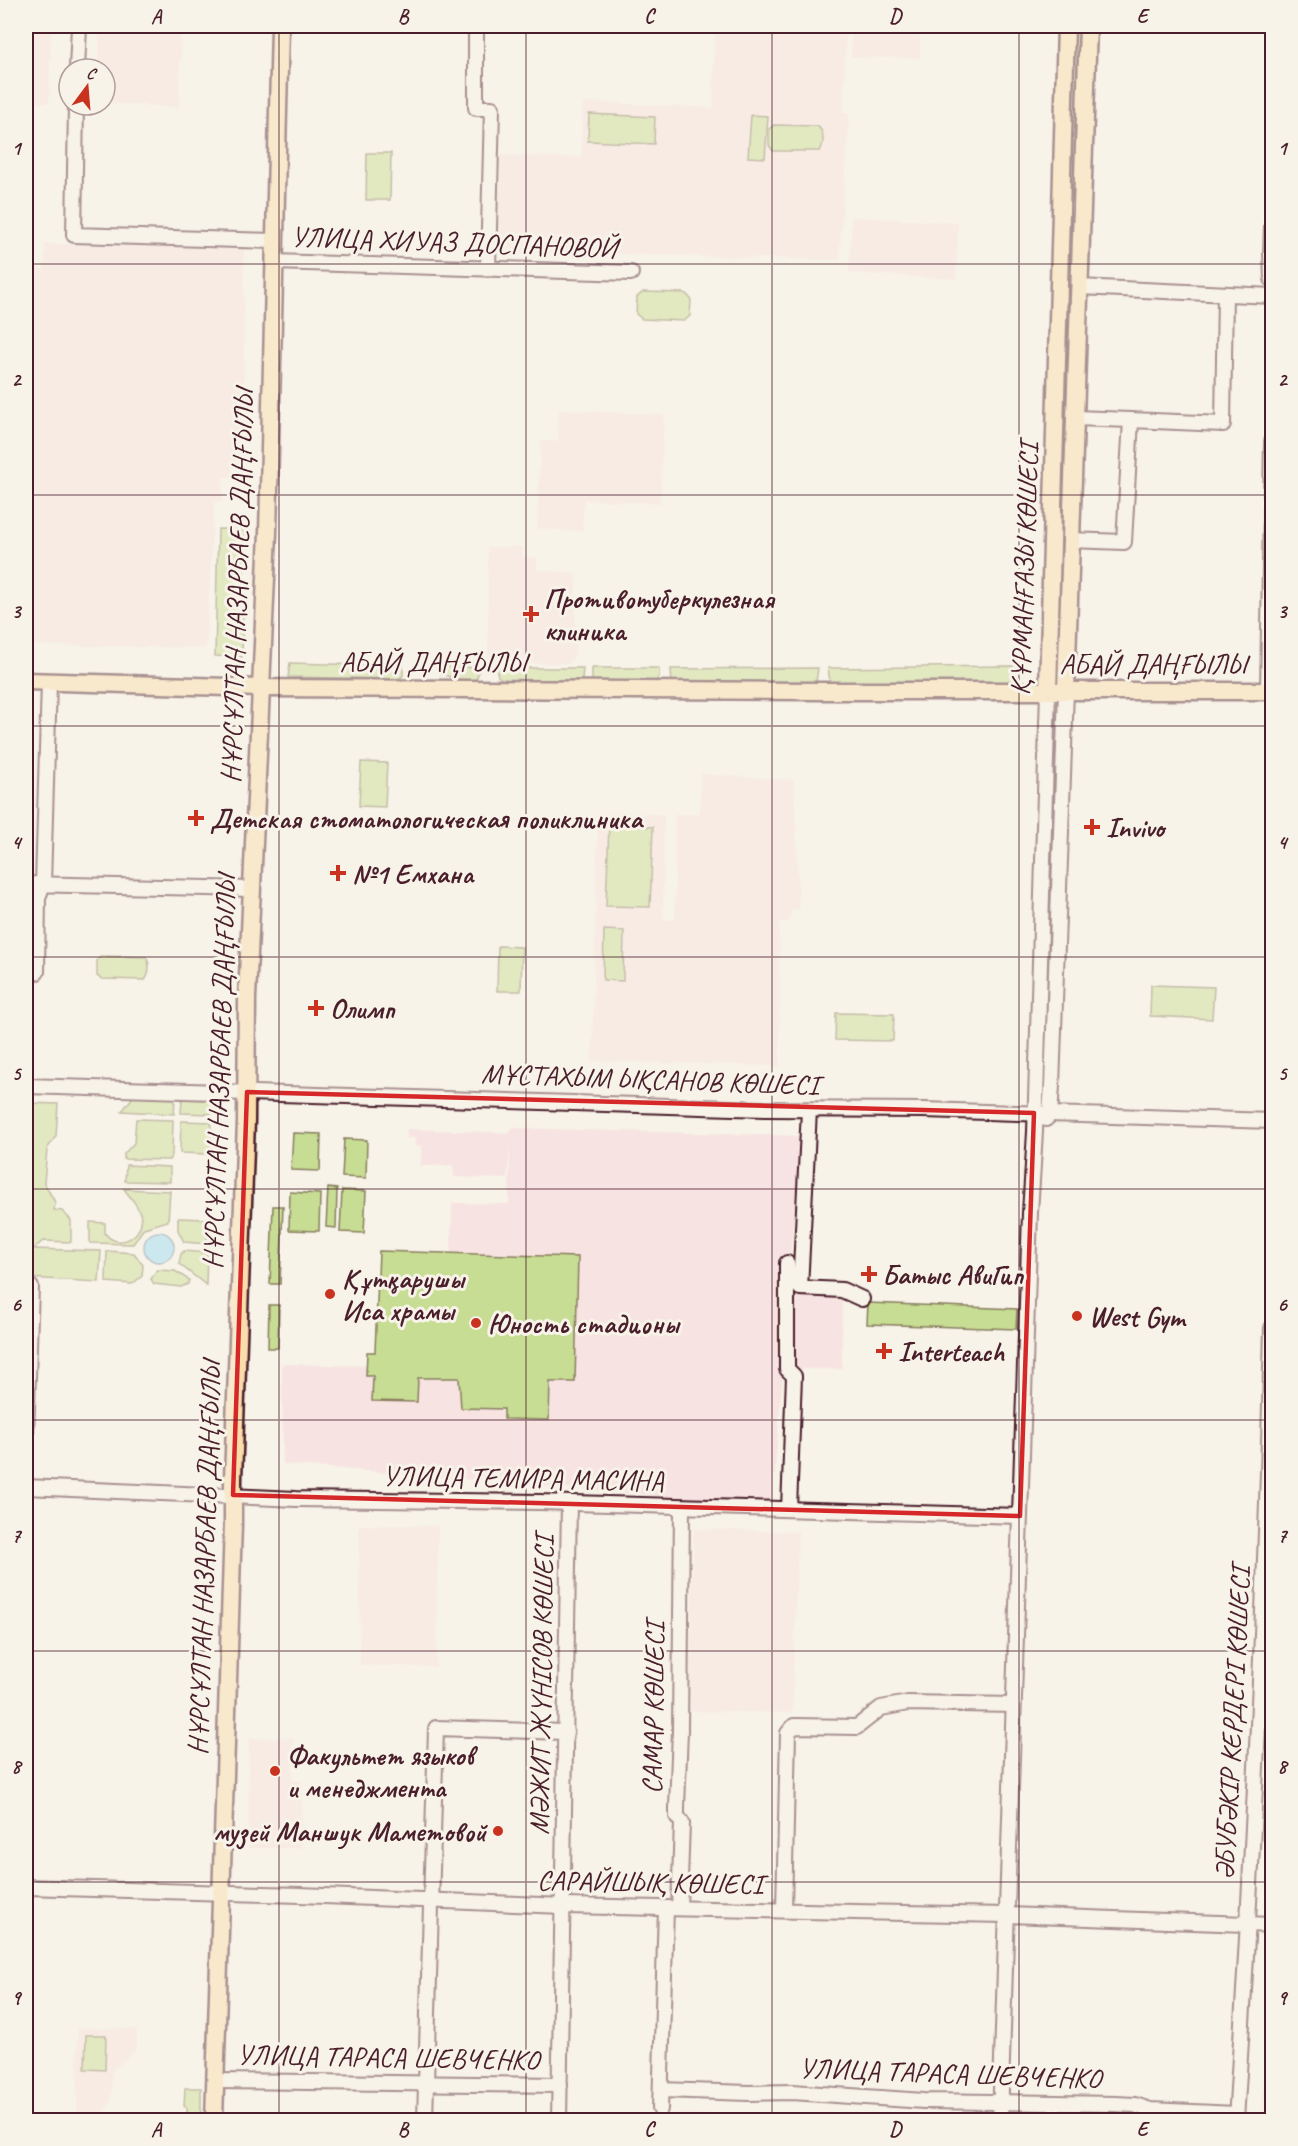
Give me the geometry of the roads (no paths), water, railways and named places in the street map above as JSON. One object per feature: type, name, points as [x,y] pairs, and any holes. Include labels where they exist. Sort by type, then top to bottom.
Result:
[{"type":"main road","name":"НҰРСҰЛТАН НАЗАРБАЕВ ДАҢҒЫЛЫ","points":[[214,2121],[247,1092],[247,998],[268,532],[280,26]]},
{"type":"main road","name":"ҚҰРМАНҒАЗЫ КӨШЕСІ","points":[[1048,690],[1066,26]]},
{"type":"main road","name":"ҚҰРМАНҒАЗЫ КӨШЕСІ","points":[[1065,691],[1088,26]]},
{"type":"main road","points":[[1061,209],[1081,210]]},
{"type":"main road","points":[[1055,417],[1074,418]]},
{"type":"main road","name":"АБАЙ ДАҢҒЫЛЫ","points":[[26,681],[261,688],[1270,691]]},
{"type":"street","points":[[78,57],[79,26]]},
{"type":"street","points":[[476,33],[476,108],[492,108],[488,268]]},
{"type":"street","points":[[76,117],[74,235],[275,241]]},
{"type":"street","points":[[1272,226],[1272,279]]},
{"type":"street","name":"УЛИЦА ХИУАЗ ДОСПАНОВОЙ","points":[[274,262],[631,273]]},
{"type":"street","points":[[1079,287],[1272,296]]},
{"type":"street","points":[[1074,418],[1223,424],[1225,294]]},
{"type":"street","points":[[1070,540],[1124,542],[1131,420]]},
{"type":"street","points":[[1270,691],[1272,441]]},
{"type":"street","points":[[37,972],[38,898],[43,884],[49,682]]},
{"type":"street","name":"ҚҰРМАНҒАЗЫ КӨШЕСІ","points":[[999,2121],[1035,1132],[1048,690]]},
{"type":"street","points":[[1035,1132],[1050,1114],[1065,691]]},
{"type":"street","points":[[26,884],[252,889]]},
{"type":"street","name":"МҰСТАХЫМ ЫҚСАНОВ КӨШЕСІ","points":[[26,1086],[809,1110],[1034,1113],[1272,1121]]},
{"type":"street","points":[[809,1110],[801,1287],[842,1290],[862,1299]]},
{"type":"street","points":[[787,1263],[787,1369],[794,1376],[789,1509]]},
{"type":"street","points":[[26,1437],[28,1286]]},
{"type":"street","name":"ӘБУБӘКІР КЕРДЕРІ КӨШЕСІ","points":[[1236,2117],[1248,1924],[1266,1712],[1272,1328]]},
{"type":"street","name":"УЛИЦА ТЕМИРА МАСИНА","points":[[26,1487],[296,1499],[569,1503],[1020,1516]]},
{"type":"street","name":"МӘЖИТ ЖҮНІСОВ КӨШЕСІ","points":[[559,2121],[569,1503]]},
{"type":"street","name":"САМАР КӨШЕСІ","points":[[660,2109],[673,1908],[682,1823],[677,1816],[677,1808],[682,1507]]},
{"type":"street","points":[[784,1910],[788,1733],[794,1726],[857,1727],[881,1708],[908,1703],[1013,1705]]},
{"type":"street","points":[[425,2121],[436,1728],[566,1732]]},
{"type":"street","name":"САРАЙШЫҚ КӨШЕСІ","points":[[26,1887],[222,1892],[564,1906],[1006,1915],[1272,1925]]},
{"type":"street","name":"УЛИЦА ТАРАСА ШЕВЧЕНКО","points":[[215,2081],[560,2085]]},
{"type":"street","name":"УЛИЦА ТАРАСА ШЕВЧЕНКО","points":[[661,2090],[792,2092],[906,2100],[1116,2104],[1135,2105],[1150,2110],[1236,2117]]},
{"type":"water","points":[[159,1232],[170,1236],[174,1247],[170,1258],[159,1262],[148,1258],[144,1247],[148,1236]]},
{"type":"place","name":"Противотуберкулезная клиника","points":[[531,614]]},
{"type":"place","name":"Детская стоматологическая поликлиника","points":[[196,818]]},
{"type":"place","name":"Invivo","points":[[1092,827]]},
{"type":"place","name":"№1 Емхана","points":[[338,873]]},
{"type":"place","name":"Олимп","points":[[316,1008]]},
{"type":"place","name":"Батыс АвиГип","points":[[869,1274]]},
{"type":"place","name":"Құтқарушы Иса храмы","points":[[330,1294]]},
{"type":"place","name":"West Gym","points":[[1077,1316]]},
{"type":"place","name":"Юность стадионы","points":[[476,1323]]},
{"type":"place","name":"Interteach","points":[[884,1351]]},
{"type":"place","name":"Факультет языков и менеджмента","points":[[275,1771]]},
{"type":"place","name":"музей Маншук Маметовой","points":[[498,1831]]}]
